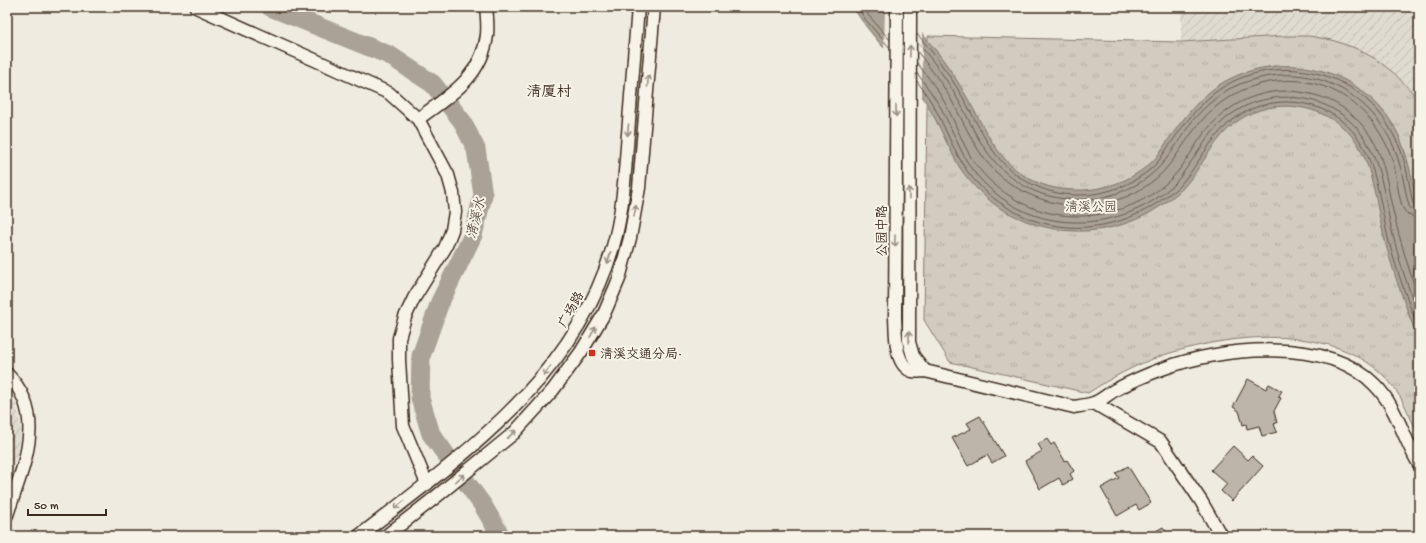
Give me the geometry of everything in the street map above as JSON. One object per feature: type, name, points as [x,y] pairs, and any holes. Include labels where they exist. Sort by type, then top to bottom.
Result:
[{"type":"street","points":[[196,7],[389,94],[418,119],[448,175],[453,193],[455,212],[452,230],[445,248],[414,298],[405,317],[399,338],[403,426],[428,483]]},
{"type":"street","points":[[418,119],[459,88],[470,77],[479,63],[485,49],[488,33],[486,7]]},
{"type":"street","name":"广场路","points":[[359,536],[428,483],[503,419],[540,380],[568,342],[589,306],[604,273],[616,235],[624,187],[638,7]]},
{"type":"street","points":[[386,536],[514,433],[553,390],[581,352],[604,314],[619,279],[630,238],[640,188],[654,7]]},
{"type":"street","name":"公园中路","points":[[897,7],[896,344],[904,367],[913,371],[925,371],[1074,407],[1094,403],[1139,378],[1176,365],[1213,355],[1265,351],[1291,351],[1316,354],[1332,358],[1348,365],[1362,373],[1375,384],[1386,397],[1394,411],[1419,464]]},
{"type":"street","points":[[910,8],[909,342],[913,356],[925,371]]},
{"type":"street","points":[[7,374],[13,380],[22,396],[28,413],[30,431],[28,450],[7,515]]},
{"type":"street","points":[[1094,403],[1162,442],[1201,501],[1221,536]]},
{"type":"shaded area","points":[[1181,7],[1419,7],[1419,103],[1411,91],[1395,74],[1376,59],[1355,48],[1309,36],[1181,42]]},
{"type":"shaded area","points":[[7,388],[14,400],[19,415],[21,431],[19,448],[7,486]]},
{"type":"green space","name":"清溪公园","points":[[928,36],[1181,42],[1309,36],[1332,40],[1355,48],[1376,59],[1395,74],[1411,91],[1419,103],[1419,437],[1400,396],[1383,375],[1360,358],[1334,347],[1306,340],[1276,337],[1246,338],[1187,348],[1142,363],[1114,377],[1088,393],[950,362],[924,320]]},
{"type":"water","points":[[853,7],[899,7],[931,44],[949,68],[988,136],[1006,160],[1017,171],[1031,180],[1061,189],[1089,190],[1103,187],[1129,178],[1142,170],[1155,159],[1186,116],[1199,101],[1222,83],[1246,72],[1271,66],[1297,66],[1323,71],[1347,81],[1369,96],[1387,115],[1400,138],[1408,161],[1420,215],[1419,342],[1401,294],[1383,233],[1367,163],[1355,140],[1342,127],[1328,117],[1312,110],[1295,107],[1277,107],[1260,110],[1244,117],[1229,128],[1182,189],[1153,211],[1135,220],[1096,230],[1076,231],[1036,225],[1003,210],[989,200],[964,174],[920,93],[867,28]]},
{"type":"pier","points":[[885,7],[901,7],[922,31],[922,99],[884,50]]},
{"type":"building","points":[[1248,379],[1266,389],[1269,384],[1282,391],[1278,397],[1281,398],[1274,411],[1277,423],[1274,424],[1277,432],[1262,436],[1259,426],[1247,429],[1246,424],[1243,425],[1239,411],[1233,407]]},
{"type":"building","points":[[980,416],[1004,456],[992,463],[987,455],[968,466],[952,438],[971,429],[967,423]]},
{"type":"building","points":[[1047,439],[1051,445],[1054,443],[1065,461],[1067,460],[1074,471],[1070,474],[1073,479],[1063,485],[1059,478],[1040,489],[1025,461],[1042,451],[1038,444]]},
{"type":"building","points":[[1233,446],[1248,460],[1252,456],[1263,466],[1232,501],[1221,491],[1227,484],[1211,470]]},
{"type":"building","points":[[1128,466],[1151,503],[1139,510],[1136,505],[1117,516],[1101,488],[1119,478],[1116,473]]},
{"type":"building","points":[[1163,527],[1169,536],[1147,536]]},
{"type":"waterway","name":"清溪水","points":[[270,7],[389,55],[433,84],[462,121],[476,149],[483,195],[473,235],[440,302],[421,356],[420,398],[431,434],[482,504],[501,536]]},
{"type":"place","name":"清溪交通分局·","points":[[592,353]]},
{"type":"district","name":"清厦村","points":[[549,91]]}]
